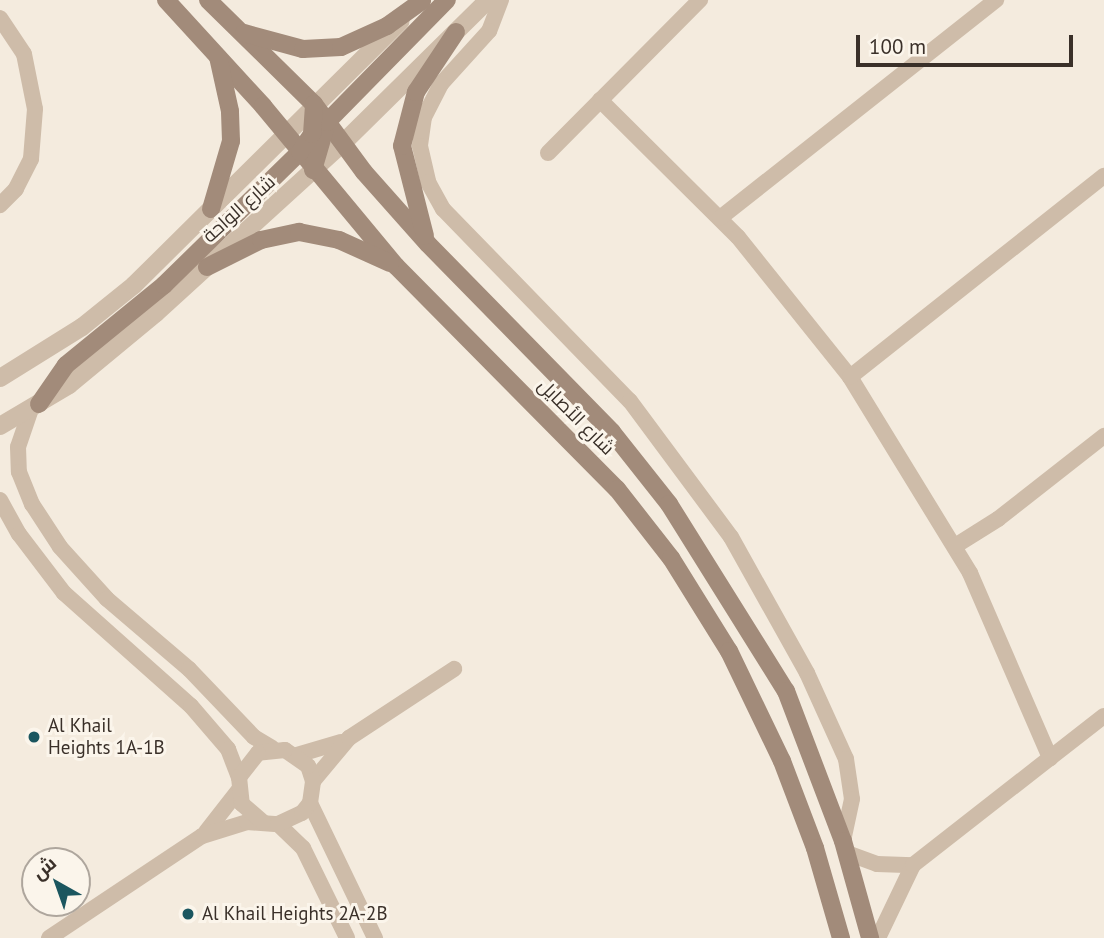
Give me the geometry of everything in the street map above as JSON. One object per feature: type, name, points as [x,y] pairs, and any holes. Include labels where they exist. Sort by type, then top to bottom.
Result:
[{"type":"main road","name":"شارع الأصايل","points":[[166,0],[217,54],[396,266],[617,489],[701,603],[787,772],[841,938]]},
{"type":"main road","name":"شارع الأصايل","points":[[208,0],[314,104],[342,144],[428,244],[612,432],[669,504],[786,691],[845,847],[870,938]]},
{"type":"main road","points":[[313,170],[327,122],[447,0]]},
{"type":"main road","points":[[240,32],[303,49],[341,47],[387,26],[423,1]]},
{"type":"main road","points":[[428,244],[402,146],[416,92],[456,32]]},
{"type":"main road","points":[[211,209],[231,141],[230,111],[217,54]]},
{"type":"main road","points":[[35,406],[66,365],[164,285],[300,152],[312,134],[314,104]]},
{"type":"main road","points":[[207,267],[261,240],[299,232],[338,240],[396,266]]},
{"type":"street","name":"شارع الواحة","points":[[0,426],[35,406],[106,356],[342,144],[488,0]]},
{"type":"street","points":[[501,0],[489,32],[440,84],[424,117],[420,146],[428,183],[443,209],[630,401],[731,537],[807,673],[846,760],[852,799],[845,847],[877,864],[913,865]]},
{"type":"street","points":[[548,153],[700,0]]},
{"type":"street","points":[[720,218],[996,0]]},
{"type":"street","name":"شارع الواحة","points":[[0,378],[110,305],[423,1]]},
{"type":"street","points":[[0,18],[24,54],[35,109],[31,159],[16,189],[0,205]]},
{"type":"street","points":[[600,100],[720,218],[850,377],[955,546],[984,601],[1050,758]]},
{"type":"street","points":[[850,377],[1104,176]]},
{"type":"street","points":[[35,406],[18,447],[19,472],[32,504],[60,547],[107,599],[189,669],[254,737],[272,748],[298,755],[349,738],[454,669]]},
{"type":"street","points":[[955,546],[998,519],[1104,436]]},
{"type":"street","points":[[0,500],[40,563],[85,613],[191,706],[228,749],[242,804],[303,848],[347,938]]},
{"type":"street","points":[[40,563],[60,547]]},
{"type":"street","points":[[878,938],[913,865],[1104,716]]},
{"type":"street","points":[[349,738],[313,781],[310,803],[375,938]]},
{"type":"street","points":[[202,836],[239,784],[246,763],[272,748]]},
{"type":"street","points":[[298,755],[313,781]]},
{"type":"street","points":[[49,938],[202,836],[231,825],[291,821],[310,803]]},
{"type":"place","name":"Al Khail Heights 1A-1B","points":[[34,737]]},
{"type":"place","name":"Al Khail Heights 2A-2B","points":[[188,914]]}]
